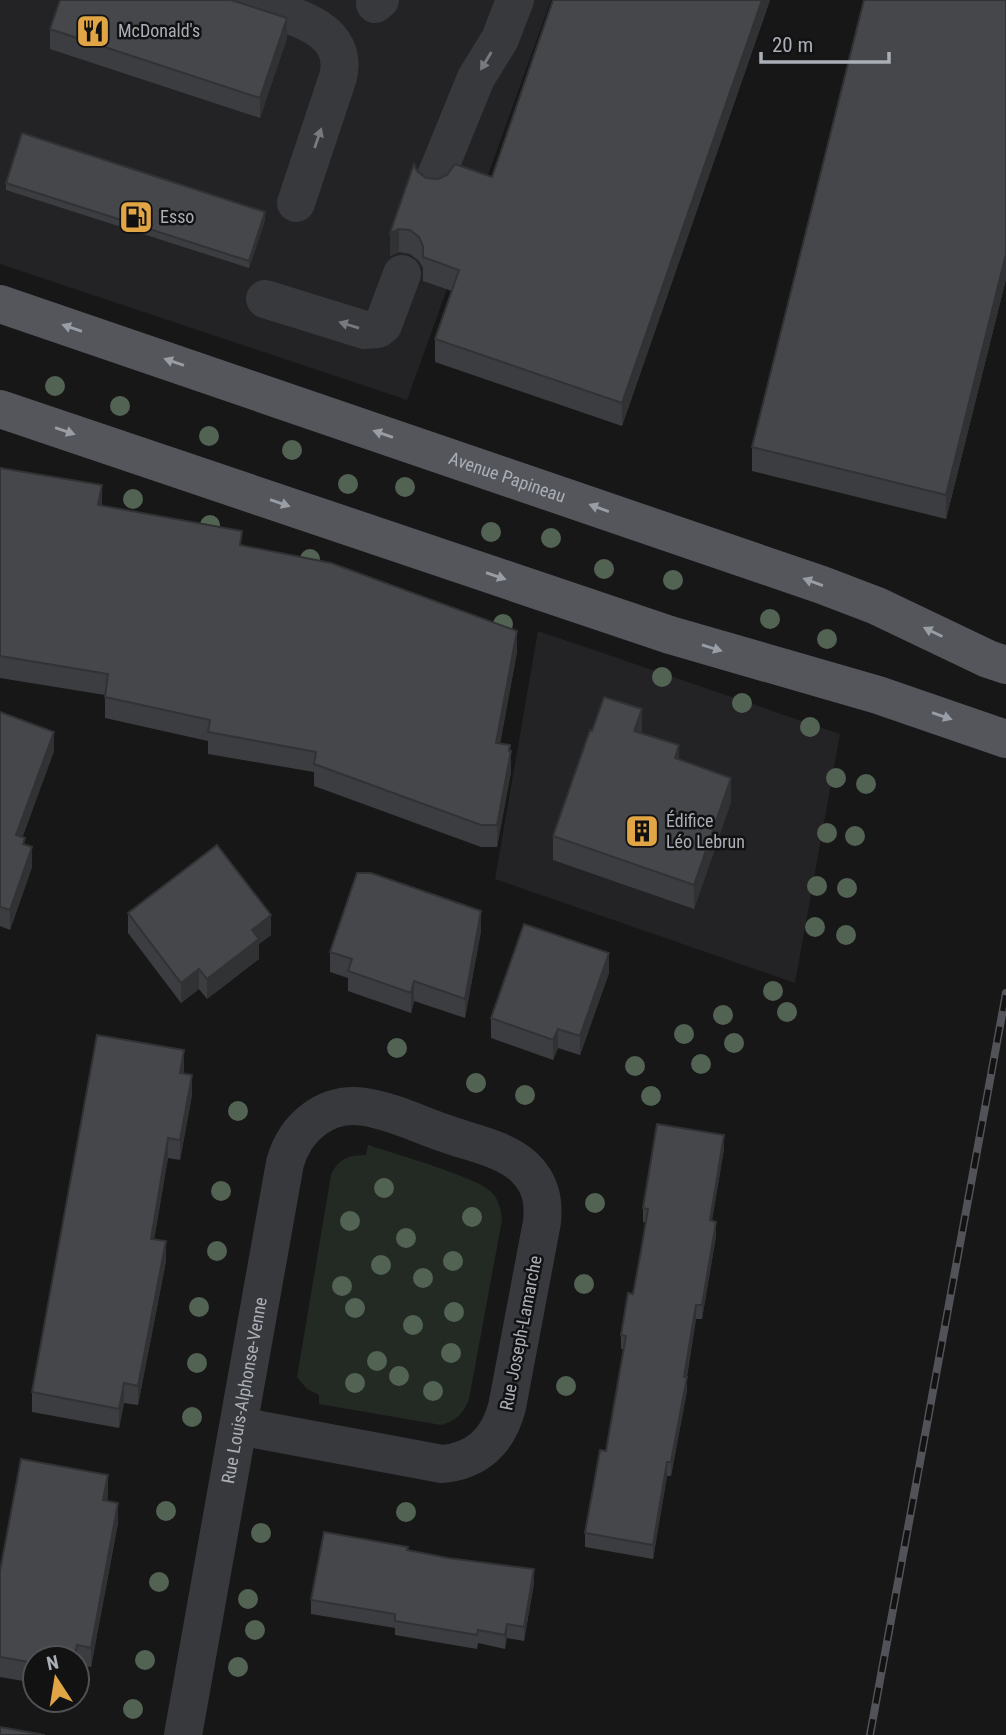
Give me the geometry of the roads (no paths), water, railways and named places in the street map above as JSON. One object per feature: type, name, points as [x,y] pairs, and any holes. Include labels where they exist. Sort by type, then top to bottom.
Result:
[{"type":"main road","name":"Avenue Papineau","points":[[0,303],[822,585],[877,606],[1006,665]]},
{"type":"main road","points":[[0,409],[670,635],[878,695],[1006,739]]},
{"type":"street","points":[[239,0],[321,29],[334,41],[341,59],[338,77],[296,203]]},
{"type":"street","points":[[434,181],[477,78],[500,39],[515,0]]},
{"type":"street","points":[[265,299],[371,331],[383,325],[402,274]]},
{"type":"street","name":"Rue Louis-Alphonse-Venne","points":[[183,1735],[289,1150],[303,1127],[325,1112],[352,1106],[374,1109]]},
{"type":"street","name":"Rue Joseph-Lamarche","points":[[239,1426],[442,1464],[467,1460],[478,1453],[503,1424],[542,1222],[542,1198],[538,1186],[524,1167],[514,1159],[374,1109]]},
{"type":"railway","points":[[870,1735],[1006,993]]},
{"type":"place","name":"McDonald's","points":[[93,31]]},
{"type":"place","name":"Esso","points":[[136,217]]},
{"type":"place","name":"Édifice Léo Lebrun","points":[[642,831]]}]
